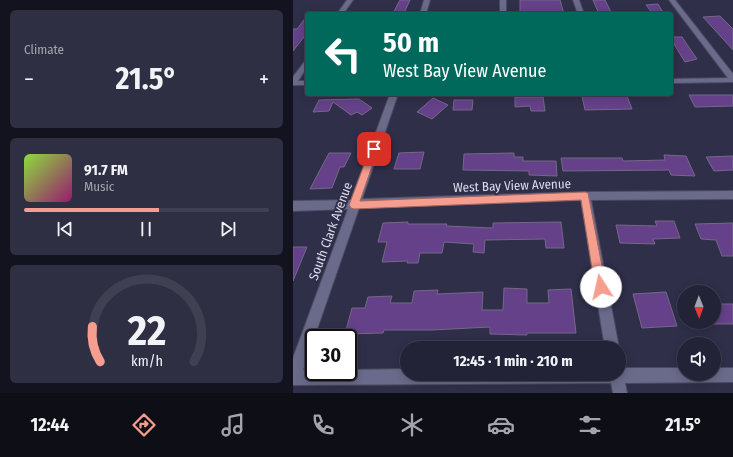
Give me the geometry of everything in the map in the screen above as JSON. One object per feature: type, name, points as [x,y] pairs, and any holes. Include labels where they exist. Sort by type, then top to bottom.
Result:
[{"type":"street","points":[[342,12],[350,0]]},
{"type":"street","points":[[424,12],[427,0]]},
{"type":"street","points":[[503,0],[503,12]]},
{"type":"street","points":[[576,0],[580,12]]},
{"type":"street","points":[[672,0],[733,80]]},
{"type":"street","points":[[293,82],[305,65]]},
{"type":"street","points":[[673,81],[733,80]]},
{"type":"street","points":[[293,82],[305,83]]},
{"type":"street","name":"South Clark Avenue","points":[[293,377],[393,96]]},
{"type":"street","name":"West Bay View Avenue","points":[[293,206],[585,196],[733,195]]},
{"type":"street","points":[[585,196],[611,341]]},
{"type":"street","points":[[626,375],[733,375]]},
{"type":"street","points":[[293,377],[400,376]]},
{"type":"street","points":[[618,381],[620,393]]},
{"type":"building","points":[[400,0],[410,0],[404,12],[394,12]]},
{"type":"building","points":[[520,0],[560,0],[563,12],[520,12]]},
{"type":"building","points":[[593,0],[605,0],[611,12],[598,12]]},
{"type":"building","points":[[658,4],[663,12],[651,12],[646,5]]},
{"type":"building","points":[[720,16],[733,29],[733,50],[703,17]]},
{"type":"building","points":[[305,19],[305,36],[293,51],[293,29],[297,29]]},
{"type":"building","points":[[673,37],[682,37],[697,59],[685,62],[673,42]]},
{"type":"building","points":[[689,95],[733,95],[733,106],[695,107]]},
{"type":"building","points":[[582,96],[627,96],[632,109],[585,110]]},
{"type":"building","points":[[515,97],[543,97],[545,111],[531,111],[530,106],[515,107]]},
{"type":"building","points":[[433,98],[448,105],[432,119],[417,112]]},
{"type":"building","points":[[359,99],[372,108],[362,115],[357,112],[351,115],[333,102],[329,111],[313,112],[319,100]]},
{"type":"building","points":[[454,100],[473,100],[472,110],[453,110]]},
{"type":"building","points":[[424,152],[420,169],[394,169],[399,153]]},
{"type":"building","points":[[329,153],[351,153],[344,167],[340,167],[332,188],[310,189]]},
{"type":"building","points":[[514,153],[514,157],[523,157],[523,161],[556,161],[557,176],[529,175],[529,171],[463,170],[464,154]]},
{"type":"building","points":[[664,155],[686,156],[695,176],[671,175],[669,170],[563,171],[561,158],[622,158],[623,161],[665,160]]},
{"type":"building","points":[[733,156],[733,170],[714,171],[706,157]]},
{"type":"building","points":[[655,221],[674,221],[680,238],[653,239],[655,244],[620,243],[616,225],[657,226]]},
{"type":"building","points":[[408,222],[408,224],[447,224],[446,226],[493,228],[493,223],[561,222],[564,248],[546,248],[545,239],[485,240],[484,253],[473,252],[474,244],[444,242],[442,253],[420,253],[418,263],[407,263],[408,261],[382,262],[387,242],[378,242],[383,223]]},
{"type":"building","points":[[733,223],[733,256],[722,256],[716,240],[701,239],[695,224]]},
{"type":"building","points":[[293,247],[307,247],[293,281]]},
{"type":"building","points":[[504,288],[527,289],[527,303],[549,303],[548,290],[571,289],[576,333],[527,333],[527,335],[490,334],[490,327],[432,330],[384,330],[383,333],[357,334],[357,329],[346,329],[352,308],[365,308],[368,297],[392,296],[390,303],[412,303],[414,291],[438,290],[437,294],[483,292],[482,310],[503,310]]},
{"type":"building","points":[[666,292],[677,326],[642,328],[633,294]]},
{"type":"building","points":[[721,304],[733,304],[733,324],[721,324]]},
{"type":"route","points":[[374,149],[354,205],[585,196],[601,287]]}]
